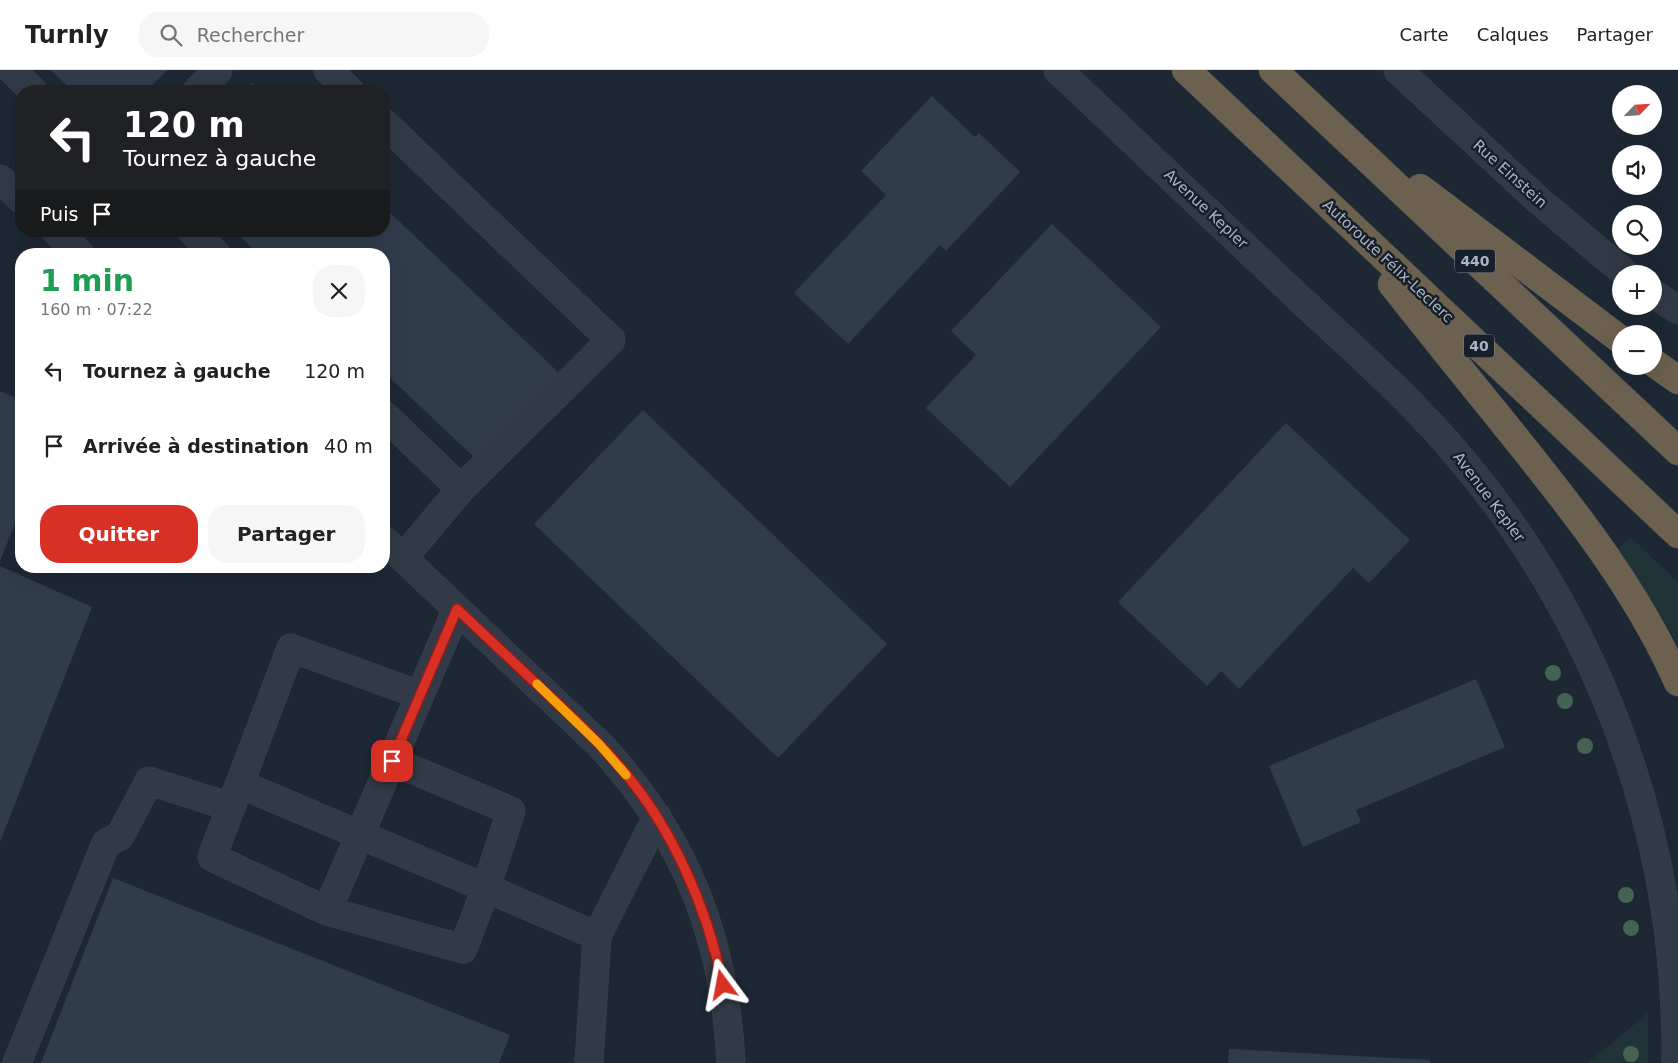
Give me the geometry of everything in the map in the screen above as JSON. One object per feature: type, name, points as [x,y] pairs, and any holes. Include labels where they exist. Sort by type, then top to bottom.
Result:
[{"type":"highway","name":"Autoroute Félix-Leclerc","points":[[1186,70],[1678,534]]},
{"type":"highway","points":[[1273,70],[1319,113],[1612,333]]},
{"type":"highway","name":"440","points":[[1319,113],[1678,451]]},
{"type":"highway","points":[[1331,206],[1521,443],[1580,520],[1651,629],[1678,682]]},
{"type":"highway","points":[[1662,369],[1678,380]]},
{"type":"street","points":[[12,70],[27,85]]},
{"type":"street","points":[[203,85],[218,70]]},
{"type":"street","points":[[328,70],[344,85]]},
{"type":"street","name":"Avenue Kepler","points":[[1058,70],[1405,398],[1466,464],[1514,528],[1539,566],[1565,611],[1599,679],[1616,722],[1642,802],[1663,889],[1668,927],[1675,1004],[1676,1063]]},
{"type":"street","name":"Rue Einstein","points":[[1398,70],[1537,199],[1615,265]]},
{"type":"street","points":[[390,129],[611,340],[462,489],[393,549],[599,744],[639,790],[657,817],[690,878],[711,935],[726,1001],[732,1063]]},
{"type":"street","points":[[62,237],[74,248]]},
{"type":"street","points":[[198,237],[210,248]]},
{"type":"street","points":[[1662,299],[1678,310]]},
{"type":"street","points":[[390,421],[462,489]]},
{"type":"street","points":[[327,911],[457,609]]},
{"type":"street","points":[[392,761],[510,811],[486,888],[463,949],[327,911],[212,857],[291,648],[420,694]]},
{"type":"street","points":[[18,1063],[106,843],[120,836],[149,781],[235,795],[360,835],[597,936]]},
{"type":"street","points":[[590,1063],[597,936],[657,817]]},
{"type":"green space","points":[[1630,537],[1678,582],[1678,646],[1666,623],[1618,549]]},
{"type":"green space","points":[[1648,1013],[1648,1063],[1588,1063]]},
{"type":"building","points":[[51,70],[168,70],[152,85],[66,85]]},
{"type":"building","points":[[932,96],[975,137],[979,133],[1020,172],[946,251],[940,245],[848,344],[794,293],[886,195],[861,171]]},
{"type":"building","points":[[390,213],[558,372],[477,460],[390,378],[390,248],[252,248],[240,237],[390,237]]},
{"type":"building","points":[[1052,224],[1161,327],[1010,487],[926,408],[976,355],[951,331]]},
{"type":"building","points":[[0,391],[15,397],[15,524],[0,561]]},
{"type":"building","points":[[643,410],[887,644],[778,758],[534,524]]},
{"type":"building","points":[[1286,423],[1410,540],[1369,583],[1353,568],[1239,689],[1221,671],[1207,686],[1118,602]]},
{"type":"building","points":[[0,566],[92,607],[0,842]]},
{"type":"building","points":[[1476,679],[1505,747],[1356,810],[1361,822],[1303,847],[1269,766]]},
{"type":"building","points":[[113,878],[510,1035],[499,1063],[41,1063]]},
{"type":"building","points":[[1229,1049],[1430,1060],[1430,1063],[1228,1063]]},
{"type":"slow traffic","points":[[537,684],[576,720],[626,775]]},
{"type":"route","points":[[392,761],[457,609],[576,720],[639,790],[657,817],[690,878],[711,935],[723,985]]}]
